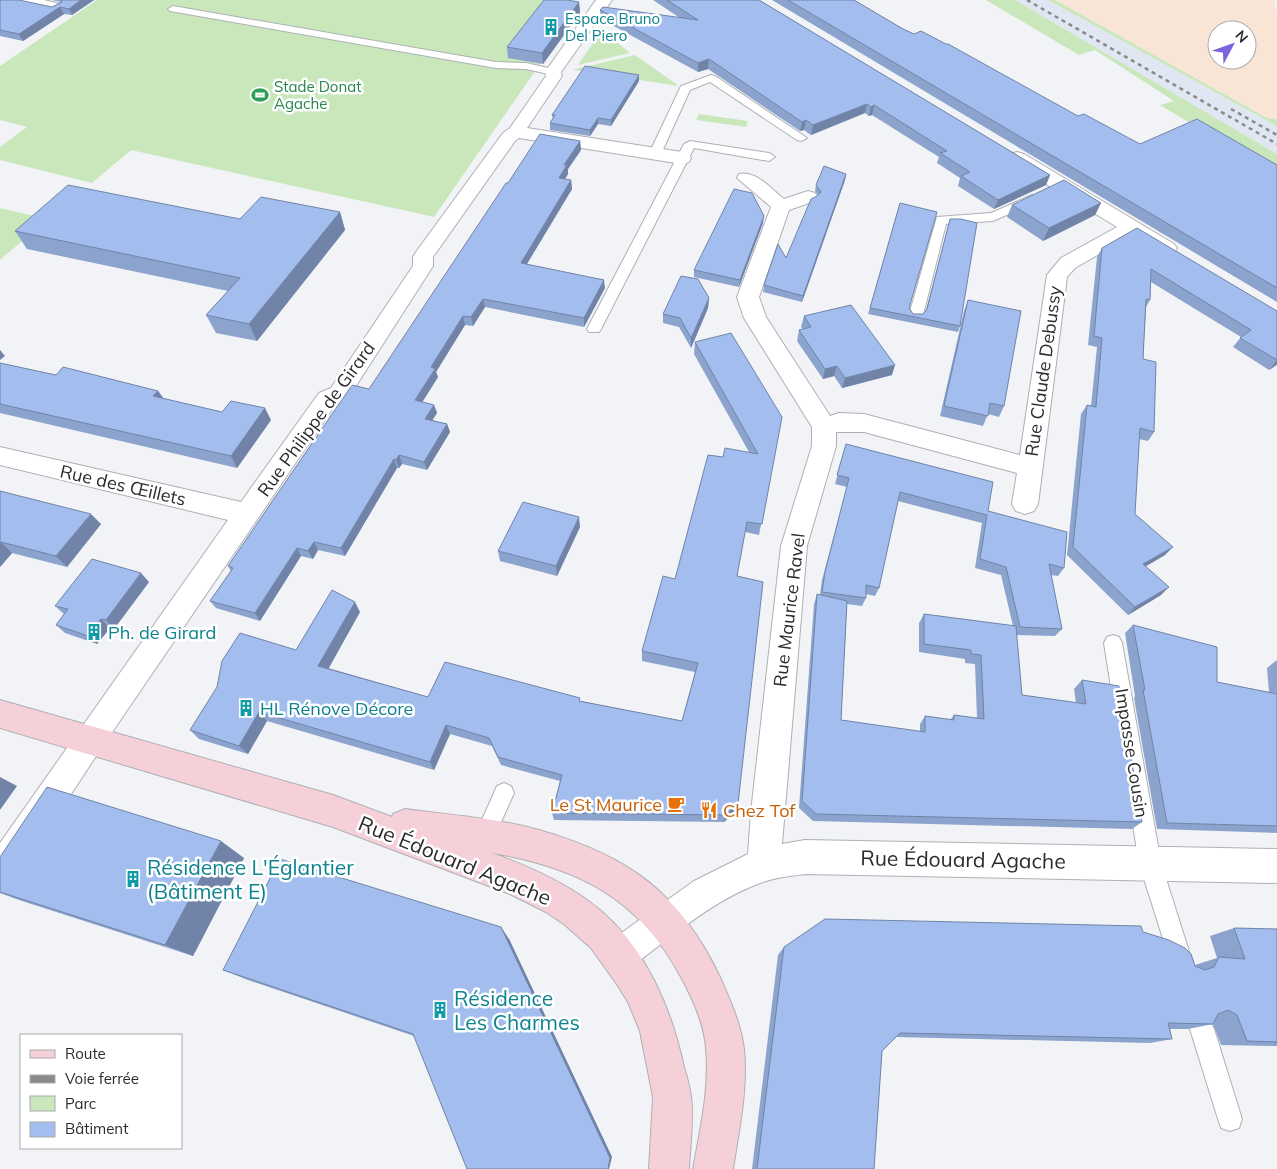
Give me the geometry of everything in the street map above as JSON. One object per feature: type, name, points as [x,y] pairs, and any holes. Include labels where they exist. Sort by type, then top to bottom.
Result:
[{"type":"street","points":[[20,0],[56,7]]},
{"type":"street","name":"Rue Philippe de Girard","points":[[0,872],[89,740],[327,399],[339,394],[423,266],[423,257],[509,137],[516,132],[554,76],[552,72],[604,0]]},
{"type":"street","points":[[516,132],[682,158]]},
{"type":"street","points":[[1002,148],[1183,258]]},
{"type":"street","points":[[746,178],[781,206]]},
{"type":"street","points":[[781,206],[808,197]]},
{"type":"street","points":[[781,206],[748,297],[755,318],[824,426]]},
{"type":"street","name":"Rue Claude Debussy","points":[[1025,504],[1057,275],[1068,263],[1132,227]]},
{"type":"street","name":"Rue Claude Debussy","points":[[824,426],[838,422],[864,423],[1030,467]]},
{"type":"street","name":"Rue Maurice Ravel","points":[[764,865],[768,803],[794,546],[824,446],[824,426]]},
{"type":"street","name":"Rue des Œillets","points":[[0,456],[246,514]]},
{"type":"street","name":"Rue Édouard Agache","points":[[0,714],[333,812],[479,850],[519,880],[558,900],[591,924],[618,956],[665,920],[730,880],[764,865],[805,857],[1277,866]]},
{"type":"street","name":"Rue Édouard Agache","points":[[479,850],[521,842],[582,863],[622,883],[650,904],[665,920]]},
{"type":"street","points":[[665,920],[688,952],[698,971],[711,999],[722,1031],[725,1086],[713,1169]]},
{"type":"street","points":[[618,956],[637,984],[650,1011],[665,1056],[672,1097],[669,1169]]},
{"type":"lane","points":[[173,9],[486,63],[529,67],[552,72]]},
{"type":"lane","points":[[655,154],[686,88],[711,78],[801,138]]},
{"type":"lane","points":[[594,329],[690,144],[769,157]]},
{"type":"lane","points":[[916,315],[941,220],[993,217],[1061,184]]},
{"type":"lane","name":"Impasse Cousin","points":[[1113,643],[1150,863],[1182,964]]},
{"type":"lane","points":[[479,850],[504,793]]},
{"type":"lane","points":[[1202,1029],[1230,1119]]},
{"type":"shaded area","points":[[1015,0],[1048,0],[1277,126],[1277,154]]},
{"type":"shaded area","points":[[1055,0],[1274,0],[1277,15],[1277,119],[1267,118]]},
{"type":"green space","name":"Stade Donat Agache","points":[[97,0],[569,0],[564,7],[576,9],[434,217],[131,150],[92,183],[0,160],[0,147],[27,127],[0,120],[0,66]]},
{"type":"green space","points":[[986,0],[1015,0],[1277,154],[1277,175],[1160,105],[1174,101],[1095,50],[1079,55]]},
{"type":"green space","points":[[1048,0],[1055,0],[1267,118],[1277,119],[1277,126]]},
{"type":"green space","points":[[602,30],[630,53],[578,65]]},
{"type":"green space","points":[[635,55],[679,86],[574,70],[575,69]]},
{"type":"green space","points":[[699,114],[748,121],[746,127],[696,120]]},
{"type":"green space","points":[[0,208],[48,219],[1,259],[0,259]]},
{"type":"building","points":[[0,0],[19,0],[52,7],[62,2],[61,0],[81,0],[69,9],[60,7],[19,34],[0,30]]},
{"type":"building","points":[[544,0],[579,2],[542,53],[507,47]]},
{"type":"building","points":[[667,0],[759,0],[1050,175],[998,200],[961,176],[970,172],[940,153],[947,151],[874,105],[871,107],[867,104],[813,125],[806,120],[802,122],[709,59],[698,63],[600,10],[603,7],[698,20]]},
{"type":"building","points":[[788,0],[854,0],[903,29],[914,34],[921,31],[948,44],[1078,116],[1084,114],[1140,144],[1197,119],[1277,165],[1277,288]]},
{"type":"building","points":[[585,66],[639,75],[611,120],[598,118],[590,130],[550,123],[555,115],[552,115]]},
{"type":"building","points":[[540,134],[580,141],[564,165],[567,165],[559,178],[571,180],[521,263],[604,280],[584,318],[483,299],[471,317],[463,316],[431,367],[435,369],[415,400],[434,405],[425,419],[447,424],[424,462],[399,455],[396,460],[394,459],[341,548],[314,542],[308,551],[297,548],[255,613],[210,601],[233,568],[228,566],[352,385],[369,389]]},
{"type":"building","points":[[824,166],[846,174],[803,296],[764,285],[778,244],[786,258],[811,199],[821,192],[816,185]]},
{"type":"building","points":[[1064,180],[1101,203],[1049,228],[1012,205]]},
{"type":"building","points":[[68,185],[240,219],[261,197],[340,212],[249,324],[206,315],[240,278],[15,231]]},
{"type":"building","points":[[734,189],[752,193],[764,216],[740,280],[694,270]]},
{"type":"building","points":[[900,203],[937,212],[909,308],[913,314],[923,314],[927,309],[950,219],[961,219],[977,223],[960,326],[870,308]]},
{"type":"building","points":[[1137,228],[1277,311],[1277,360],[1240,338],[1251,330],[1151,269],[1150,300],[1146,299],[1143,359],[1156,362],[1154,432],[1140,428],[1135,514],[1173,547],[1143,564],[1169,587],[1135,607],[1073,547],[1087,405],[1096,407],[1102,338],[1094,336],[1102,248]]},
{"type":"building","points":[[681,276],[698,279],[709,298],[691,338],[680,318],[663,314]]},
{"type":"building","points":[[968,300],[1021,311],[1004,406],[990,403],[988,416],[944,406]]},
{"type":"building","points":[[851,305],[895,365],[845,378],[837,366],[825,369],[799,330],[811,327],[804,316]]},
{"type":"building","points":[[731,333],[782,417],[762,524],[747,522],[737,576],[763,582],[738,804],[725,815],[552,813],[562,775],[498,757],[489,738],[446,725],[430,762],[259,712],[239,746],[190,730],[217,687],[222,661],[240,633],[296,650],[332,590],[355,602],[318,666],[428,697],[445,662],[580,698],[579,701],[682,721],[698,663],[642,651],[663,576],[675,579],[708,455],[723,457],[725,448],[758,454],[695,342]]},
{"type":"building","points":[[0,363],[56,375],[63,367],[158,391],[153,396],[222,412],[231,401],[265,408],[231,456],[0,404]]},
{"type":"building","points":[[846,444],[993,482],[988,511],[1067,532],[1064,568],[1049,564],[1062,629],[1020,627],[1006,567],[980,559],[987,515],[900,492],[879,588],[866,585],[866,598],[822,592],[825,572],[849,478],[837,475]]},
{"type":"building","points":[[0,491],[91,514],[56,556],[0,543]]},
{"type":"building","points":[[523,502],[579,517],[556,566],[498,551]]},
{"type":"building","points":[[92,559],[141,573],[106,620],[101,619],[88,636],[56,625],[68,609],[55,606]]},
{"type":"building","points":[[817,594],[847,601],[841,720],[925,732],[925,716],[954,720],[954,715],[984,719],[981,655],[971,654],[971,650],[924,644],[924,614],[1016,626],[1022,695],[1086,704],[1082,680],[1119,686],[1142,822],[816,814],[802,801]]},
{"type":"building","points":[[1133,625],[1217,647],[1217,682],[1277,694],[1277,826],[1167,823]]},
{"type":"building","name":"Résidence L'Églantier (Bâtiment E)","points":[[47,787],[221,841],[165,945],[0,892],[0,857]]},
{"type":"building","name":"Résidence Les Charmes","points":[[280,859],[501,927],[610,1158],[608,1169],[467,1169],[413,1034],[223,970]]},
{"type":"building","points":[[825,919],[1141,926],[1143,932],[1169,940],[1185,948],[1191,954],[1195,966],[1205,970],[1214,967],[1219,957],[1245,959],[1234,928],[1277,929],[1277,1042],[1247,1041],[1237,1015],[1228,1010],[1218,1014],[1213,1024],[1168,1023],[1172,1039],[900,1033],[882,1051],[874,1169],[757,1169],[784,947]]},
{"type":"railway","points":[[1027,0],[1277,144]]},
{"type":"railway","points":[[1231,109],[1277,135]]},
{"type":"place","name":"Espace Bruno Del Piero","points":[[551,27]]},
{"type":"place","name":"Stade Donat Agache","points":[[260,95]]},
{"type":"place","name":"Ph. de Girard","points":[[94,632]]},
{"type":"place","name":"HL Rénove Décore","points":[[246,708]]},
{"type":"place","name":"Le St Maurice","points":[[676,804]]},
{"type":"place","name":"Chez Tof","points":[[709,810]]},
{"type":"place","name":"Résidence L'Églantier (Bâtiment E)","points":[[133,879]]},
{"type":"place","name":"Résidence Les Charmes","points":[[440,1010]]}]
